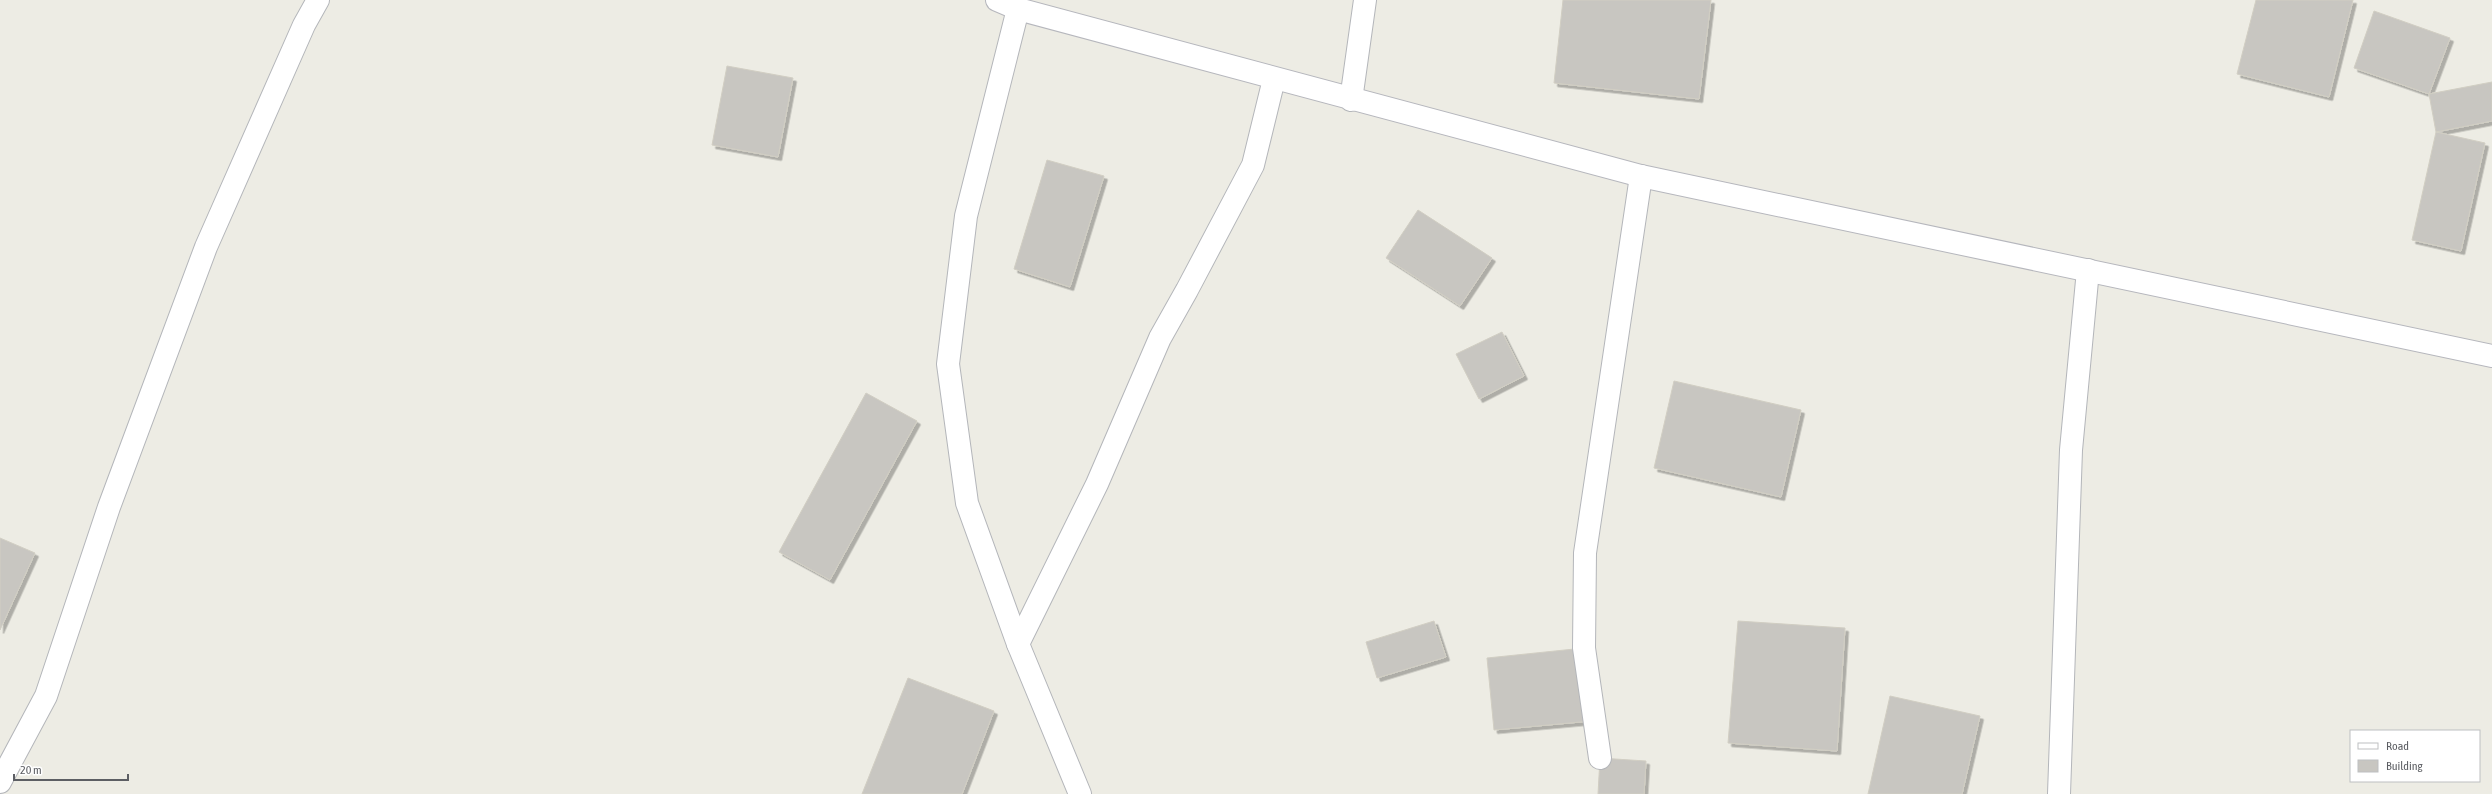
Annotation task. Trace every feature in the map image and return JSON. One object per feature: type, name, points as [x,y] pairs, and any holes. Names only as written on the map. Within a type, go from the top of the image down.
[{"type":"street","points":[[0,782],[46,696],[109,507],[206,247],[304,25],[318,0]]},
{"type":"street","points":[[997,0],[1018,9],[1274,79],[1641,176],[2492,356]]},
{"type":"street","points":[[1351,100],[1365,0]]},
{"type":"street","points":[[1018,9],[966,216],[948,364],[967,503],[1018,644],[1076,789]]},
{"type":"street","points":[[1018,644],[1097,484],[1160,338],[1188,290],[1253,165],[1274,79]]},
{"type":"street","points":[[1600,758],[1584,648],[1584,553],[1641,176]]},
{"type":"street","points":[[2059,794],[2071,450],[2088,270]]},
{"type":"building","points":[[1563,0],[1711,0],[1699,99],[1554,83]]},
{"type":"building","points":[[2256,0],[2353,0],[2329,97],[2237,74]]},
{"type":"building","points":[[2374,11],[2450,38],[2429,94],[2354,68]]},
{"type":"building","points":[[727,66],[793,78],[778,157],[712,145]]},
{"type":"building","points":[[2492,82],[2492,121],[2436,132],[2429,94]]},
{"type":"building","points":[[2436,132],[2485,143],[2461,251],[2412,240]]},
{"type":"building","points":[[1047,160],[1104,176],[1070,287],[1014,269]]},
{"type":"building","points":[[1418,210],[1492,258],[1460,306],[1386,258]]},
{"type":"building","points":[[1502,332],[1524,376],[1479,399],[1456,354]]},
{"type":"building","points":[[1674,381],[1801,410],[1781,497],[1654,468]]},
{"type":"building","points":[[866,393],[917,421],[830,580],[779,552]]},
{"type":"building","points":[[0,538],[35,553],[0,630]]},
{"type":"building","points":[[1434,621],[1446,657],[1377,678],[1366,642]]},
{"type":"building","points":[[1738,621],[1845,628],[1837,751],[1728,743]]},
{"type":"building","points":[[1584,648],[1591,721],[1494,730],[1487,658]]},
{"type":"building","points":[[908,678],[994,711],[962,794],[862,794]]},
{"type":"building","points":[[1890,696],[1980,716],[1962,794],[1868,794]]},
{"type":"building","points":[[1600,758],[1646,761],[1644,794],[1598,794]]}]
